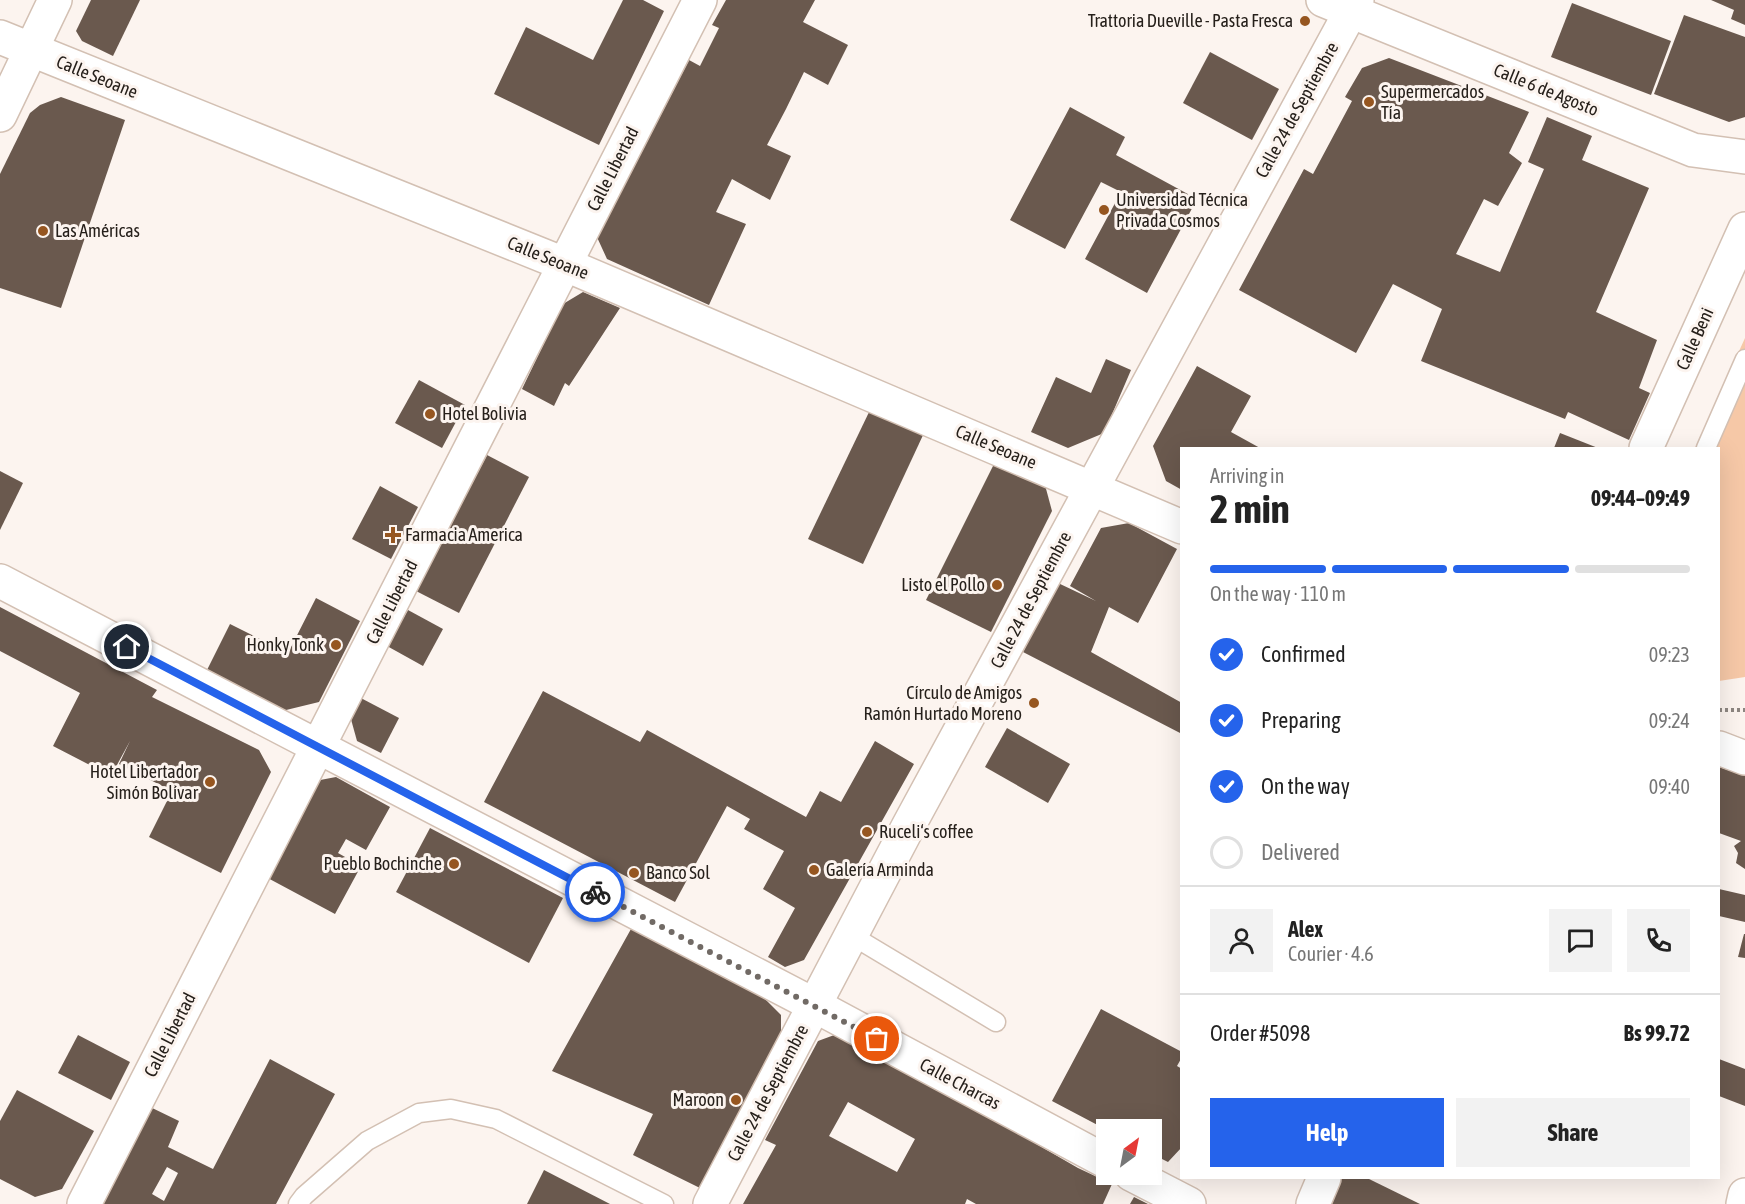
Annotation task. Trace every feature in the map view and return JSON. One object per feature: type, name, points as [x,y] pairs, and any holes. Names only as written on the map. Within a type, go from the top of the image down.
[{"type":"street","points":[[0,115],[55,0]]},
{"type":"street","name":"Calle Libertad","points":[[84,1204],[700,0]]},
{"type":"street","name":"Calle 6 de Agosto","points":[[1344,4],[1693,150],[1745,157]]},
{"type":"street","name":"Calle 24 de Septiembre","points":[[710,1204],[851,935],[1092,488],[1344,4]]},
{"type":"street","name":"Calle Seoane","points":[[0,37],[564,264],[1180,526]]},
{"type":"street","name":"Calle Beni","points":[[1646,447],[1745,229]]},
{"type":"street","name":"Calle Charcas","points":[[0,581],[814,1005],[1096,1156]]},
{"type":"street","points":[[1720,748],[1745,758]]},
{"type":"street","points":[[1313,1204],[1324,1179]]},
{"type":"street","points":[[1152,1185],[1189,1204]]},
{"type":"street","points":[[1743,1204],[1745,1195]]},
{"type":"lane","points":[[1706,447],[1745,359]]},
{"type":"lane","points":[[851,935],[996,1022]]},
{"type":"lane","points":[[298,1204],[304,1196],[367,1141],[419,1113],[451,1109],[496,1119],[664,1204]]},
{"type":"path","points":[[1720,710],[1745,710]]},
{"type":"shaded area","points":[[1745,338],[1745,677],[1720,681],[1720,447],[1695,447]]},
{"type":"building","points":[[91,0],[140,0],[113,56],[82,41],[76,31]]},
{"type":"building","points":[[623,0],[643,0],[664,11],[599,145],[494,94],[526,27],[593,60]]},
{"type":"building","points":[[726,0],[815,0],[803,22],[848,45],[828,85],[804,72],[767,145],[791,156],[770,200],[732,179],[716,212],[746,224],[709,305],[607,259],[596,235],[689,60],[700,66],[719,28],[712,25]]},
{"type":"building","points":[[1711,0],[1745,0],[1745,25],[1731,19],[1734,10]]},
{"type":"building","points":[[1572,3],[1671,41],[1651,95],[1551,57]]},
{"type":"building","points":[[1684,15],[1745,37],[1745,117],[1729,122],[1654,94]]},
{"type":"building","points":[[1210,52],[1279,89],[1252,140],[1183,103]]},
{"type":"building","points":[[1389,58],[1529,112],[1509,153],[1522,163],[1498,206],[1484,199],[1456,254],[1500,272],[1544,169],[1528,162],[1547,117],[1592,136],[1582,160],[1649,188],[1596,312],[1657,340],[1639,388],[1650,393],[1629,440],[1568,412],[1565,419],[1421,361],[1442,309],[1393,284],[1356,353],[1239,290],[1304,169],[1313,174],[1352,101],[1345,97],[1362,68]]},
{"type":"building","name":"Las Américas","points":[[61,97],[125,120],[61,308],[0,288],[0,174],[30,113],[40,105]]},
{"type":"building","name":"Universidad Técnica Privada Cosmos","points":[[1070,107],[1125,137],[1116,155],[1197,199],[1147,293],[1085,259],[1121,192],[1101,182],[1065,249],[1010,220]]},
{"type":"building","points":[[583,292],[620,308],[569,386],[565,383],[554,406],[522,389],[563,304]]},
{"type":"building","points":[[1106,359],[1131,370],[1104,433],[1068,448],[1031,432],[1056,377],[1091,393]]},
{"type":"building","points":[[1197,366],[1251,396],[1231,432],[1258,447],[1180,447],[1180,489],[1166,481],[1153,446]]},
{"type":"building","name":"Hotel Bolivia","points":[[419,380],[465,405],[442,448],[395,423]]},
{"type":"building","points":[[871,408],[924,433],[863,564],[808,539]]},
{"type":"building","points":[[1560,433],[1595,447],[1554,447]]},
{"type":"building","points":[[487,455],[529,477],[459,613],[416,591]]},
{"type":"building","points":[[996,460],[1045,485],[1052,511],[991,632],[926,600]]},
{"type":"building","points":[[0,471],[23,483],[0,530]]},
{"type":"building","points":[[380,486],[418,507],[391,559],[352,539]]},
{"type":"building","points":[[1129,523],[1177,549],[1138,623],[1109,607],[1091,652],[1180,702],[1180,733],[1023,652],[1058,583],[1096,601],[1070,586],[1101,528]]},
{"type":"building","points":[[316,598],[360,621],[319,702],[282,711],[206,672],[230,624],[288,653]]},
{"type":"building","points":[[0,607],[157,690],[152,697],[259,750],[271,772],[221,873],[149,837],[172,791],[119,764],[130,741],[111,776],[53,746],[80,693],[0,651]]},
{"type":"building","points":[[408,610],[443,629],[423,666],[387,646]]},
{"type":"building","points":[[543,691],[640,742],[647,730],[806,817],[820,791],[841,802],[875,741],[914,764],[804,960],[785,967],[768,957],[795,908],[763,889],[784,851],[744,829],[750,819],[727,806],[675,902],[484,802]]},
{"type":"building","points":[[357,696],[399,718],[381,753],[357,741],[349,712]]},
{"type":"building","points":[[1007,728],[1070,764],[1048,803],[985,767]]},
{"type":"building","points":[[1720,767],[1745,776],[1745,869],[1736,863],[1738,853],[1734,846],[1741,841],[1720,833]]},
{"type":"building","points":[[336,777],[390,807],[366,850],[346,839],[338,853],[361,866],[335,914],[264,876],[315,781]]},
{"type":"building","points":[[430,828],[563,898],[529,963],[396,892]]},
{"type":"building","points":[[1720,889],[1745,895],[1745,922],[1720,916]]},
{"type":"building","points":[[631,929],[761,995],[781,1015],[781,1039],[702,1189],[633,1155],[653,1114],[552,1071]]},
{"type":"building","points":[[1745,934],[1745,958],[1738,957]]},
{"type":"building","points":[[1101,1009],[1180,1051],[1180,1061],[1177,1066],[1180,1068],[1180,1149],[1168,1162],[1162,1159],[1162,1119],[1096,1119],[1096,1124],[1052,1101]]},
{"type":"building","points":[[837,1034],[1096,1176],[1096,1185],[1112,1185],[1103,1204],[976,1204],[967,1199],[965,1204],[743,1204],[776,1145],[765,1140],[818,1041]],"holes":[[[848,1102],[915,1139],[897,1172],[829,1136]]]},
{"type":"building","points":[[78,1035],[130,1062],[111,1100],[58,1073]]},
{"type":"building","points":[[270,1059],[335,1094],[276,1204],[99,1204],[146,1105],[179,1121],[168,1147],[213,1169]],"holes":[[[167,1167],[178,1173],[164,1201],[152,1194]]]},
{"type":"building","points":[[1720,1059],[1745,1069],[1745,1106],[1720,1096]]},
{"type":"building","points":[[17,1090],[94,1131],[62,1189],[35,1197],[0,1179],[0,1121]]},
{"type":"building","points":[[544,1170],[610,1204],[527,1204]]},
{"type":"building","points":[[1334,1179],[1369,1179],[1420,1204],[1322,1204]]},
{"type":"building","points":[[1134,1197],[1148,1204],[1130,1204]]},
{"type":"way so far","points":[[595,892],[877,1039]]},
{"type":"place","name":"Trattoria Dueville - Pasta Fresca","points":[[1305,21]]},
{"type":"place","name":"Supermercados Tía","points":[[1369,102]]},
{"type":"place","name":"Universidad Técnica Privada Cosmos","points":[[1104,210]]},
{"type":"place","name":"Las Américas","points":[[43,231]]},
{"type":"place","name":"Hotel Bolivia","points":[[430,414]]},
{"type":"place","name":"Farmacia America","points":[[393,535]]},
{"type":"place","name":"Listo el Pollo","points":[[997,585]]},
{"type":"place","name":"Honky Tonk","points":[[336,645]]},
{"type":"place","name":"Círculo de Amigos Ramón Hurtado Moreno","points":[[1034,703]]},
{"type":"place","name":"Hotel Libertador Simón Bolívar","points":[[210,782]]},
{"type":"place","name":"Ruceli‘s coffee","points":[[867,832]]},
{"type":"place","name":"Pueblo Bochinche","points":[[454,864]]},
{"type":"place","name":"Galería Arminda","points":[[814,870]]},
{"type":"place","name":"Banco Sol","points":[[634,873]]},
{"type":"place","name":"Maroon","points":[[736,1100]]},
{"type":"route","points":[[127,647],[595,892]]}]
